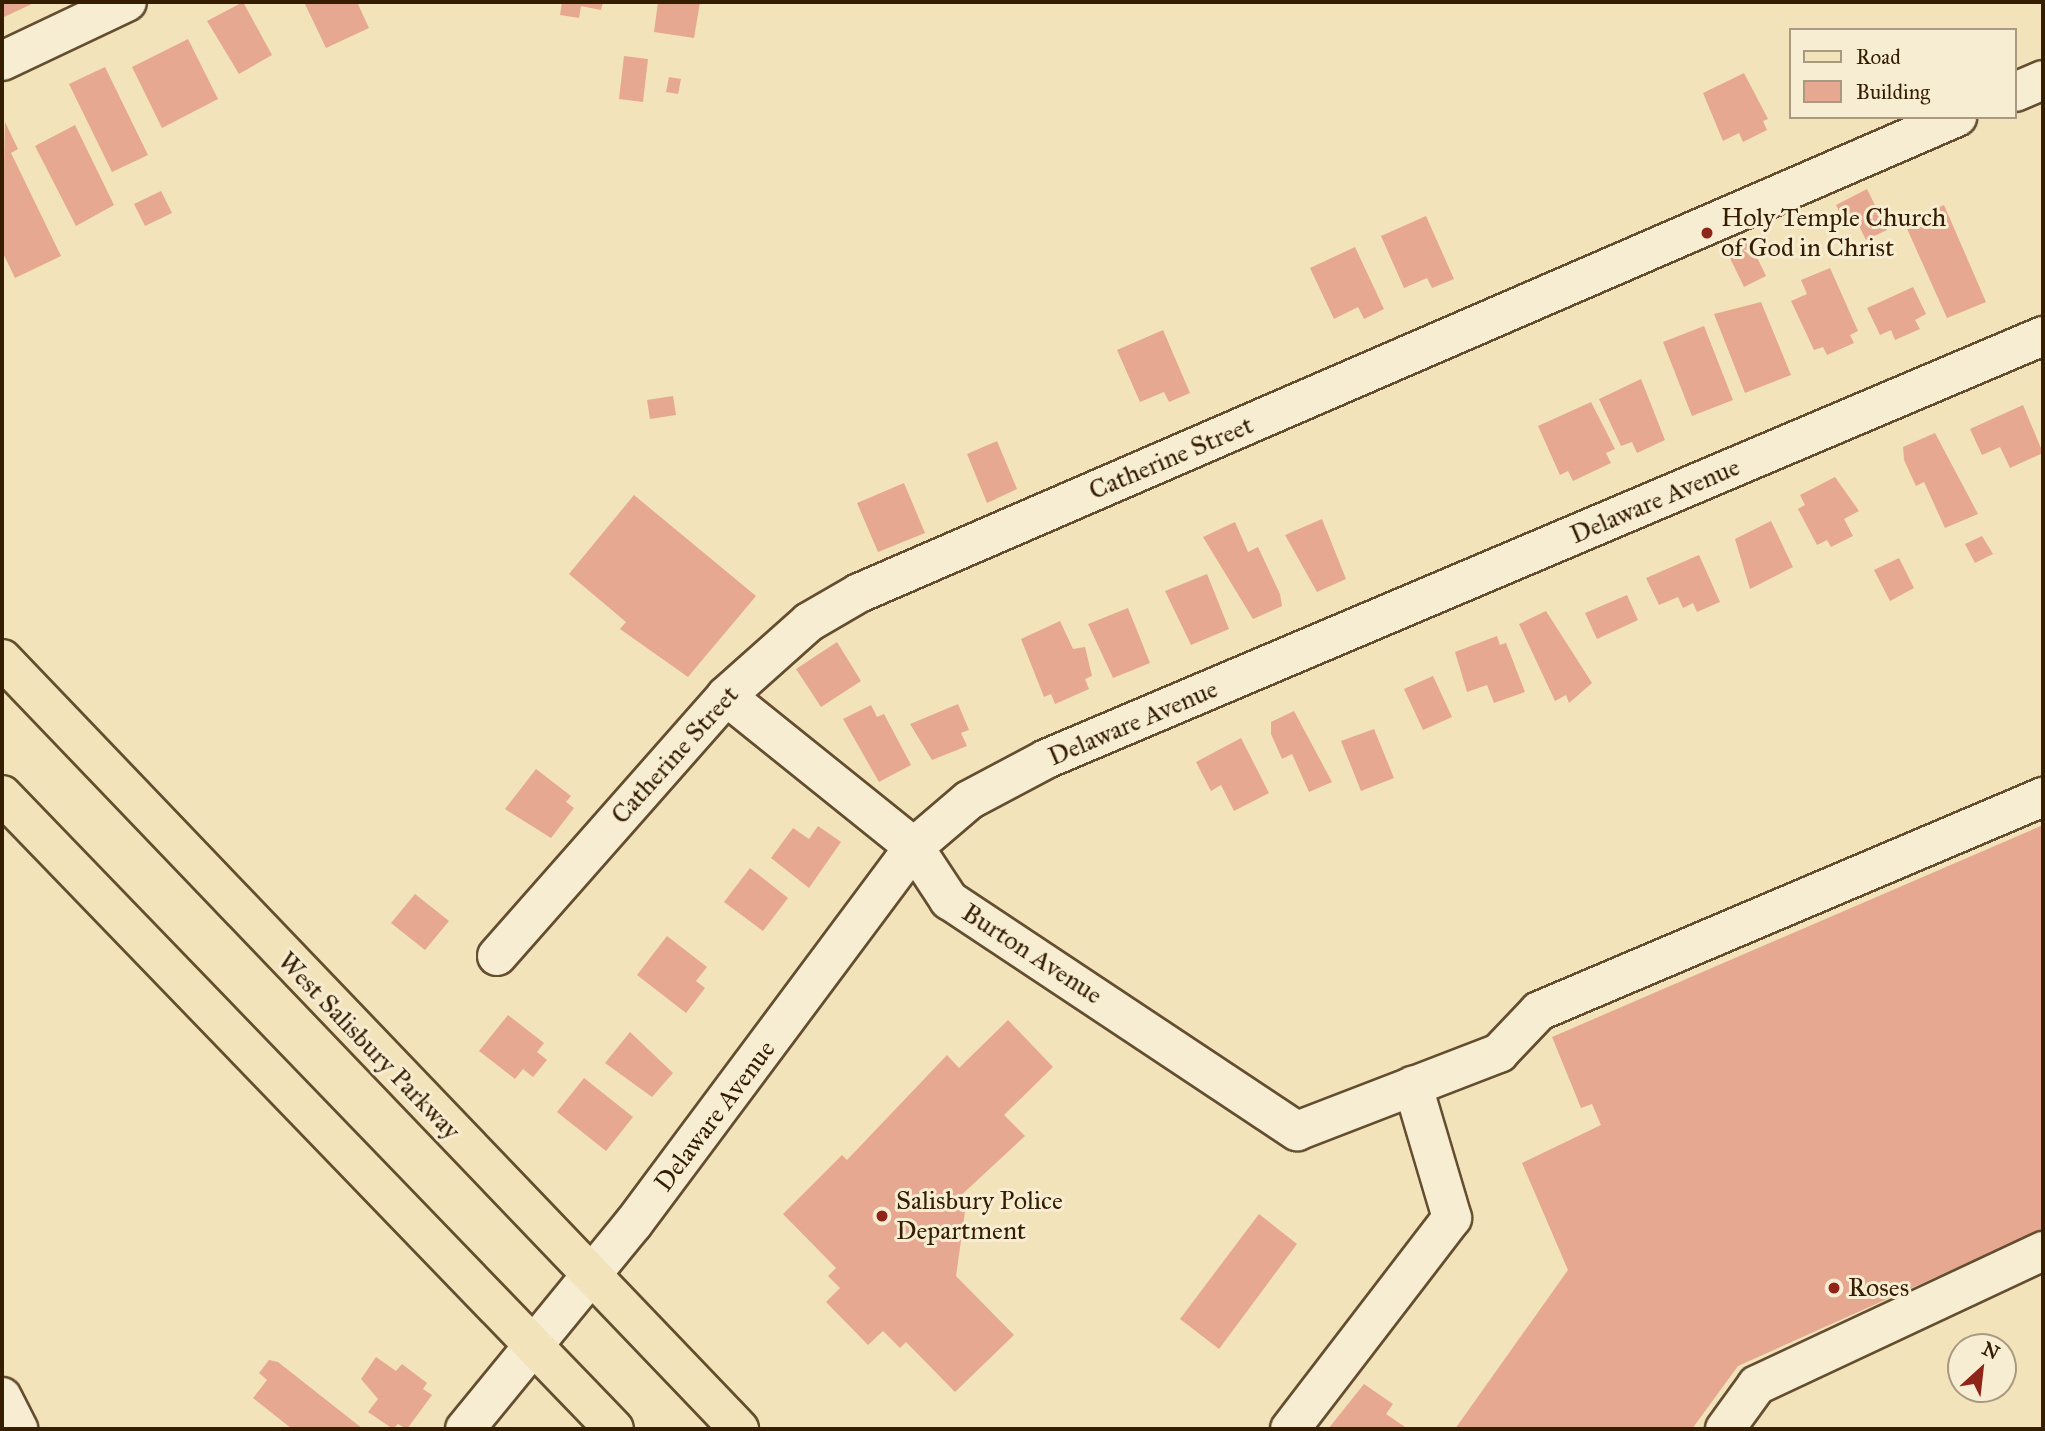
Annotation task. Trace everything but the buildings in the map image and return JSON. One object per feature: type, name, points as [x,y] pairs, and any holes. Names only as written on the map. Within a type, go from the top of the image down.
[{"type":"main road","name":"West Salisbury Parkway","points":[[2,659],[738,1429]]},
{"type":"main road","points":[[2,795],[614,1429]]},
{"type":"street","points":[[2,61],[127,2]]},
{"type":"street","points":[[2017,91],[2043,80]]},
{"type":"street","name":"Catherine Street","points":[[497,956],[726,696],[808,622],[859,593],[1952,119]]},
{"type":"street","name":"Delaware Avenue","points":[[465,1429],[593,1276],[914,846],[969,800],[1046,759],[2043,336]]},
{"type":"street","name":"Burton Avenue","points":[[726,696],[914,846],[949,900],[1297,1131],[1413,1086]]},
{"type":"street","points":[[1290,1429],[1452,1218],[1413,1086],[1499,1053],[1539,1011],[2043,797]]},
{"type":"street","points":[[1725,1429],[1756,1385],[2043,1251]]},
{"type":"place","name":"Holy Temple Church of God in Christ","points":[[1707,233]]},
{"type":"place","name":"Salisbury Police Department","points":[[882,1216]]},
{"type":"place","name":"Roses","points":[[1834,1288]]}]
